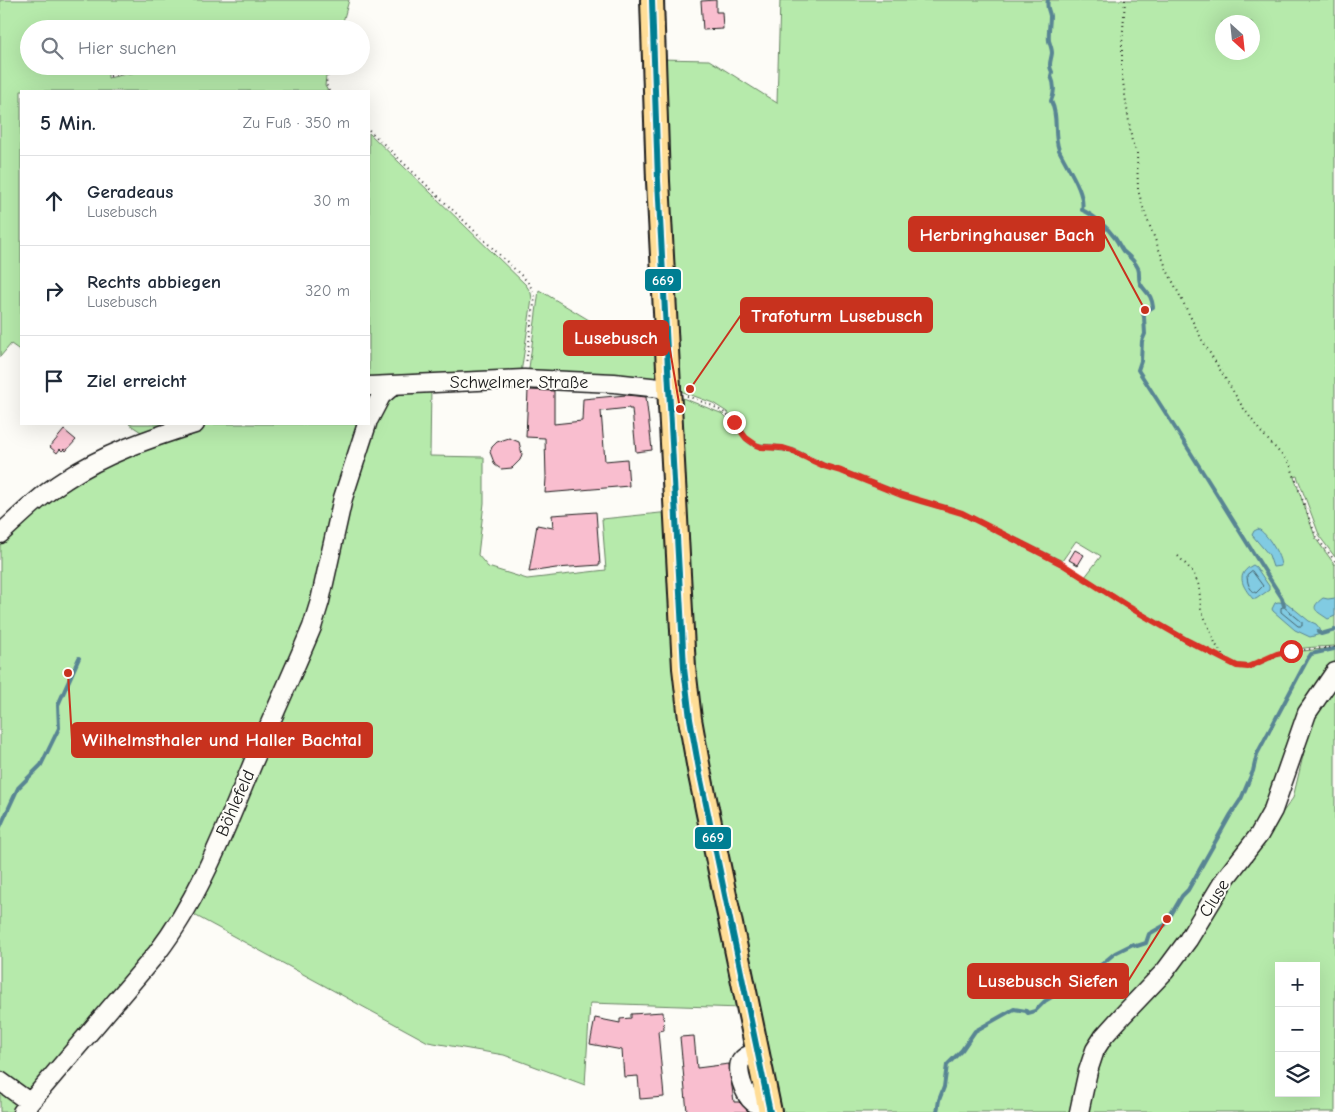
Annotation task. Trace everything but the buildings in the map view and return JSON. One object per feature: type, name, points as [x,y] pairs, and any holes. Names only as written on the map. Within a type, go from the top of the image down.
[{"type":"main road","points":[[652,0],[668,389],[682,639],[689,710],[700,775],[769,1108]]},
{"type":"street","name":"Schwelmer Straße","points":[[370,386],[524,378],[614,383],[668,389]]},
{"type":"street","points":[[370,417],[381,396],[394,385]]},
{"type":"street","points":[[0,534],[64,480],[89,466],[151,438],[192,425]]},
{"type":"street","name":"Böhlefeld","points":[[0,1081],[26,1107],[156,953],[174,930],[186,910],[233,809],[312,627],[320,601],[343,498],[367,425]]},
{"type":"street","name":"Cluse","points":[[1079,1112],[1088,1071],[1104,1036],[1165,971],[1188,940],[1225,879],[1259,835],[1273,810],[1307,713],[1335,672]]},
{"type":"path","points":[[1125,0],[1122,75],[1132,142],[1137,153],[1138,190],[1144,211],[1167,270],[1202,340],[1251,419],[1290,464],[1317,538],[1335,561]]},
{"type":"path","points":[[110,76],[114,75]]},
{"type":"path","points":[[328,75],[326,84],[329,90]]},
{"type":"path","points":[[370,131],[527,281],[532,289],[535,297],[524,378]]},
{"type":"path","points":[[668,389],[725,413],[746,438],[756,445],[783,448],[824,466],[901,495],[962,513],[1062,564],[1129,607],[1237,666],[1248,667],[1277,654],[1291,651],[1335,647]]},
{"type":"path","points":[[1178,556],[1193,572],[1199,586],[1201,609],[1216,645],[1228,662]]},
{"type":"green space","points":[[0,0],[349,0],[343,20],[20,20],[20,75],[108,75],[108,78],[122,75],[326,75],[325,86],[327,90],[20,90],[20,350],[11,344],[0,357]]},
{"type":"green space","points":[[780,0],[1335,0],[1335,557],[1320,537],[1297,476],[1294,477],[1316,539],[1335,565],[1335,646],[1294,650],[1246,665],[1228,661],[1129,606],[1085,577],[1101,556],[1076,541],[1062,561],[954,508],[902,493],[825,464],[794,449],[757,444],[748,438],[727,412],[713,403],[675,389],[659,59],[709,60],[777,103]]},
{"type":"green space","points":[[370,134],[526,285],[532,299],[521,373],[370,383]]},
{"type":"green space","points":[[539,290],[614,335],[661,353],[665,386],[528,376]]},
{"type":"green space","points":[[431,386],[430,456],[484,457],[484,503],[478,555],[488,567],[527,579],[606,570],[602,519],[670,512],[742,1008],[590,1003],[585,1085],[504,1055],[428,1042],[187,911],[297,671],[337,530],[383,397]]},
{"type":"green space","points":[[675,395],[723,414],[747,442],[753,446],[791,452],[824,467],[921,503],[953,510],[1065,567],[1187,642],[1237,667],[1248,668],[1277,655],[1291,652],[1335,648],[1335,667],[1294,763],[1188,938],[1111,1025],[1076,1112],[775,1112],[694,721]]},
{"type":"green space","points":[[130,425],[183,425],[147,436]]},
{"type":"green space","points":[[202,425],[366,425],[319,601],[181,916],[29,1099],[0,1079],[0,538],[64,485],[175,433]]},
{"type":"green space","points":[[1335,672],[1335,1112],[1084,1112],[1097,1069],[1109,1041],[1293,798],[1314,710]]},
{"type":"green space","points":[[0,1084],[27,1102],[19,1112],[0,1112]]},
{"type":"water","points":[[1258,529],[1262,531],[1273,545],[1281,566],[1273,567],[1269,555],[1252,535]]},
{"type":"water","points":[[1253,565],[1269,586],[1269,590],[1256,599],[1253,599],[1249,594],[1242,580],[1244,572]]},
{"type":"water","points":[[1323,598],[1335,598],[1335,616],[1328,619],[1316,610],[1316,605]]},
{"type":"water","points":[[1275,603],[1287,603],[1309,621],[1316,624],[1321,634],[1310,637],[1295,630],[1273,611]]},
{"type":"waterway","points":[[1048,0],[1047,7],[1050,16],[1049,41],[1052,53],[1050,65],[1054,89],[1051,101],[1055,113],[1056,138],[1059,150],[1079,188],[1082,210],[1104,226],[1135,263],[1139,270],[1140,283],[1150,296],[1152,302],[1153,307],[1143,313],[1145,334],[1142,341],[1141,361],[1138,370],[1282,598],[1284,606]]},
{"type":"waterway","points":[[1318,632],[1321,634],[1335,630]]},
{"type":"waterway","points":[[937,1112],[944,1087],[947,1065],[962,1050],[975,1031],[1014,1009],[1028,1013],[1035,1011],[1045,1001],[1090,974],[1115,953],[1133,944],[1137,946],[1146,943],[1149,934],[1165,925],[1182,896],[1188,890],[1241,799],[1253,771],[1257,754],[1307,660],[1311,654],[1334,649]]},
{"type":"waterway","points":[[0,827],[18,788],[41,765],[59,728],[58,705],[79,658]]},
{"type":"transit line","name":"669","points":[[652,0],[658,181],[684,668],[690,719],[700,775],[770,1112]]},
{"type":"place","name":"Herbringhauser Bach","points":[[1145,310]]},
{"type":"place","name":"Trafoturm Lusebusch","points":[[690,389]]},
{"type":"place","name":"Lusebusch","points":[[680,409]]},
{"type":"place","name":"Wilhelmsthaler und Haller Bachtal","points":[[68,673]]},
{"type":"place","name":"Lusebusch Siefen","points":[[1167,919]]},
{"type":"route","points":[[734,422],[746,438],[756,445],[783,448],[824,466],[901,495],[953,509],[1014,538],[1062,564],[1129,607],[1188,641],[1237,666],[1248,667],[1268,660],[1277,654],[1291,651]]}]
